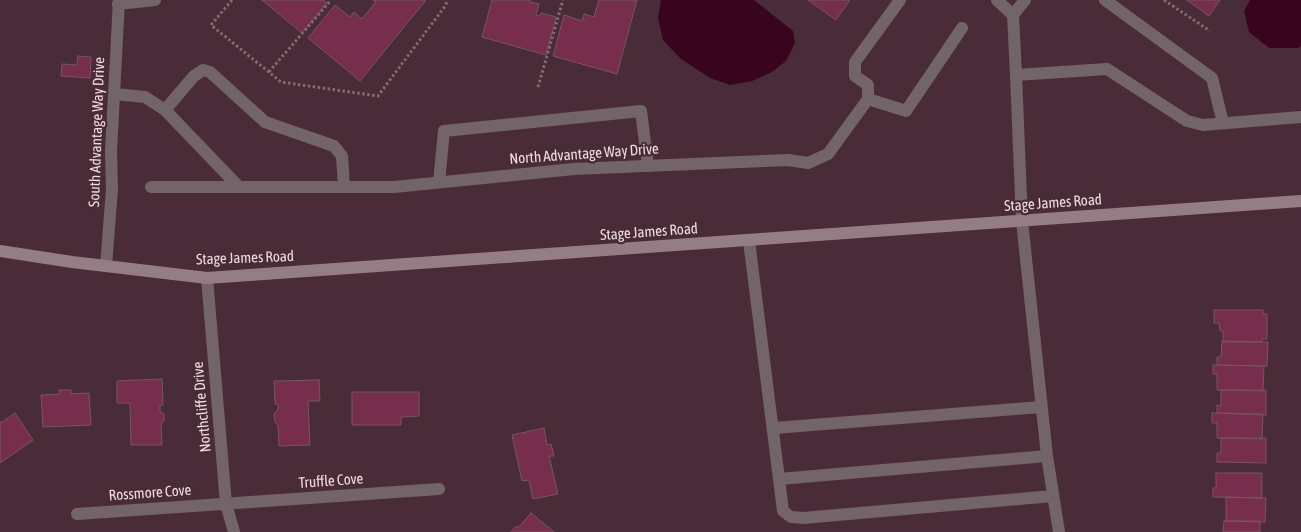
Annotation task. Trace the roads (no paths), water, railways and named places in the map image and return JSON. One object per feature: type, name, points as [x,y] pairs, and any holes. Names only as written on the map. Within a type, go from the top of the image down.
[{"type":"main road","name":"Stage James Road","points":[[0,251],[207,278],[1301,202]]},
{"type":"street","points":[[119,2],[155,0]]},
{"type":"street","points":[[900,0],[855,62],[855,76],[868,85],[868,100],[906,111],[962,28]]},
{"type":"street","points":[[997,0],[1013,15]]},
{"type":"street","points":[[1025,0],[1013,15],[1022,222],[1047,456],[1059,532]]},
{"type":"street","points":[[1105,0],[1212,78],[1223,123]]},
{"type":"street","name":"South Advantage Way Drive","points":[[106,266],[112,189],[111,152],[119,2]]},
{"type":"street","points":[[1016,75],[1107,69],[1187,121],[1203,125],[1301,117]]},
{"type":"street","points":[[165,110],[194,76],[203,70],[210,72],[265,122],[334,146],[342,156],[344,187]]},
{"type":"street","points":[[114,94],[145,97],[165,110],[238,186]]},
{"type":"street","name":"North Advantage Way Drive","points":[[151,187],[394,187],[574,169],[788,160],[808,164],[828,154],[868,100]]},
{"type":"street","points":[[439,182],[444,131],[641,111],[648,166]]},
{"type":"street","points":[[749,241],[779,479],[784,511],[790,517],[803,518],[1053,496]]},
{"type":"street","name":"Northcliffe Drive","points":[[207,278],[226,504],[234,532]]},
{"type":"street","points":[[774,428],[1042,406]]},
{"type":"street","points":[[779,479],[1047,456]]},
{"type":"street","name":"Truffle Cove","points":[[226,504],[439,489]]},
{"type":"street","name":"Rossmore Cove","points":[[77,514],[226,504]]}]
